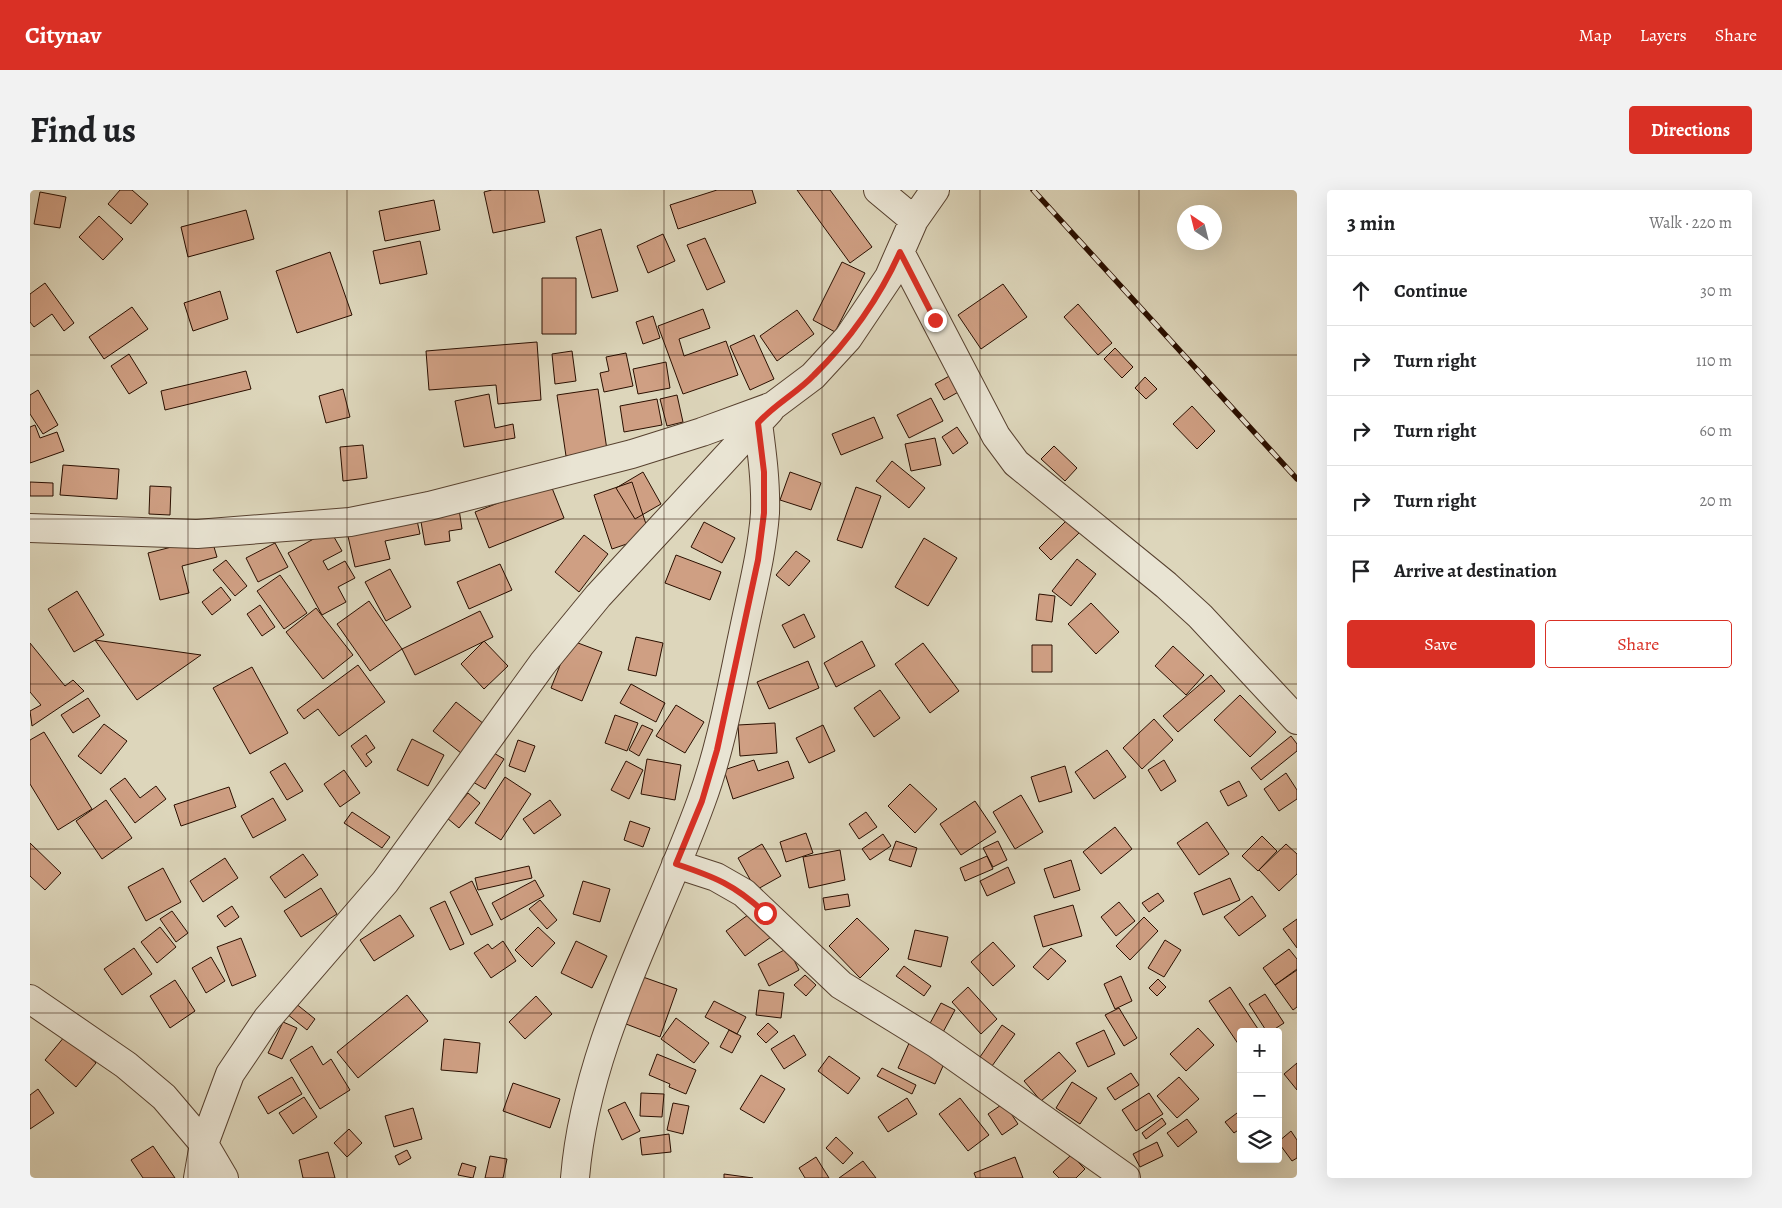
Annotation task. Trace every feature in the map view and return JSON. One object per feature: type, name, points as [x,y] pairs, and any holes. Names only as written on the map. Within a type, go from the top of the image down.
[{"type":"street","points":[[878,190],[914,220]]},
{"type":"street","points":[[198,1178],[204,1144],[230,1074],[267,1019],[385,882],[549,656],[598,596],[766,415],[813,376],[848,338],[889,277],[914,220],[935,190]]},
{"type":"street","points":[[900,252],[996,436],[1016,463],[1180,598],[1297,720]]},
{"type":"street","points":[[30,528],[198,534],[350,522],[429,506],[632,454],[702,432],[766,415]]},
{"type":"street","points":[[575,1178],[578,1146],[590,1086],[606,1035],[702,801],[717,750],[758,560],[764,513],[766,415]]},
{"type":"street","points":[[676,864],[716,877],[744,893],[841,985],[937,1044],[1126,1178]]},
{"type":"street","points":[[30,999],[134,1072],[164,1097],[204,1144],[224,1178]]},
{"type":"building","points":[[120,190],[132,190],[148,204],[131,224],[108,204]]},
{"type":"building","points":[[492,190],[538,190],[545,222],[493,233],[484,192]]},
{"type":"building","points":[[717,190],[752,190],[756,203],[678,229],[670,205]]},
{"type":"building","points":[[797,190],[830,190],[872,247],[850,263]]},
{"type":"building","points":[[40,192],[66,197],[60,228],[34,224]]},
{"type":"building","points":[[434,200],[440,230],[385,241],[379,211]]},
{"type":"building","points":[[246,210],[254,239],[188,257],[181,227]]},
{"type":"building","points":[[99,216],[123,239],[103,260],[79,237]]},
{"type":"building","points":[[601,229],[618,291],[592,298],[576,237]]},
{"type":"building","points":[[663,234],[675,261],[648,273],[637,246]]},
{"type":"building","points":[[705,238],[725,282],[707,290],[687,245]]},
{"type":"building","points":[[420,241],[427,274],[380,284],[373,251]]},
{"type":"building","points":[[330,252],[352,315],[297,333],[276,271]]},
{"type":"building","points":[[842,262],[865,273],[835,332],[813,320]]},
{"type":"building","points":[[542,278],[576,278],[576,334],[542,334]]},
{"type":"building","points":[[45,283],[74,323],[64,331],[52,314],[34,327],[30,322],[30,294]]},
{"type":"building","points":[[1003,284],[1027,317],[981,349],[958,315]]},
{"type":"building","points":[[220,291],[228,319],[193,331],[184,303]]},
{"type":"building","points":[[1078,304],[1112,343],[1098,355],[1064,317]]},
{"type":"building","points":[[132,307],[148,329],[104,359],[89,337]]},
{"type":"building","points":[[703,309],[710,328],[679,339],[684,356],[726,341],[738,375],[683,394],[658,326]]},
{"type":"building","points":[[797,310],[814,334],[777,361],[760,336]]},
{"type":"building","points":[[653,316],[660,338],[643,344],[636,322]]},
{"type":"building","points":[[754,335],[774,379],[750,390],[730,346]]},
{"type":"building","points":[[537,342],[541,400],[498,404],[496,385],[429,390],[426,351]]},
{"type":"building","points":[[1115,348],[1133,367],[1122,378],[1104,359]]},
{"type":"building","points":[[572,351],[576,381],[555,384],[552,354]]},
{"type":"building","points":[[626,353],[633,386],[604,392],[600,373],[609,371],[606,357]]},
{"type":"building","points":[[129,354],[147,383],[129,394],[111,366]]},
{"type":"building","points":[[666,362],[670,388],[638,394],[633,369]]},
{"type":"building","points":[[246,371],[251,389],[165,410],[161,391]]},
{"type":"building","points":[[953,374],[962,390],[944,400],[935,384]]},
{"type":"building","points":[[1145,377],[1157,389],[1146,399],[1135,388]]},
{"type":"building","points":[[343,389],[350,417],[326,423],[319,396]]},
{"type":"building","points":[[598,389],[607,450],[566,456],[557,395]]},
{"type":"building","points":[[38,390],[58,425],[43,434],[30,414],[30,395]]},
{"type":"building","points":[[489,394],[495,428],[513,424],[515,438],[464,447],[455,401]]},
{"type":"building","points":[[677,395],[683,422],[667,426],[660,399]]},
{"type":"building","points":[[931,398],[943,421],[909,438],[897,415]]},
{"type":"building","points":[[657,399],[662,425],[624,432],[620,406]]},
{"type":"building","points":[[1192,406],[1215,431],[1197,449],[1173,424]]},
{"type":"building","points":[[874,417],[883,438],[841,455],[832,434]]},
{"type":"building","points":[[35,425],[40,438],[57,432],[64,451],[30,463],[30,427]]},
{"type":"building","points":[[957,427],[968,443],[953,454],[942,437]]},
{"type":"building","points":[[935,438],[941,465],[911,471],[905,444]]},
{"type":"building","points":[[363,445],[367,478],[343,481],[340,447]]},
{"type":"building","points":[[1054,446],[1077,468],[1065,481],[1041,459]]},
{"type":"building","points":[[892,461],[925,488],[909,508],[876,481]]},
{"type":"building","points":[[63,465],[119,469],[117,499],[60,495]]},
{"type":"building","points":[[643,472],[661,504],[635,519],[616,488]]},
{"type":"building","points":[[790,472],[821,483],[811,510],[780,500]]},
{"type":"building","points":[[30,482],[53,483],[53,496],[30,496]]},
{"type":"building","points":[[632,482],[650,536],[612,549],[594,495]]},
{"type":"building","points":[[550,483],[564,518],[489,548],[475,512]]},
{"type":"building","points":[[150,486],[171,487],[170,515],[149,514]]},
{"type":"building","points":[[856,487],[881,496],[862,548],[837,540]]},
{"type":"building","points":[[459,509],[462,529],[449,531],[450,541],[425,545],[420,516]]},
{"type":"building","points":[[416,516],[420,534],[385,541],[390,559],[355,567],[347,532]]},
{"type":"building","points":[[1066,521],[1079,533],[1051,560],[1039,548]]},
{"type":"building","points":[[704,522],[735,538],[722,563],[691,547]]},
{"type":"building","points":[[330,530],[342,551],[323,561],[328,570],[345,561],[355,578],[338,587],[346,602],[322,615],[288,553]]},
{"type":"building","points":[[584,535],[608,554],[579,592],[555,572]]},
{"type":"building","points":[[211,537],[217,557],[182,566],[189,593],[160,600],[148,553]]},
{"type":"building","points":[[924,538],[957,558],[928,606],[895,587]]},
{"type":"building","points":[[275,543],[288,567],[258,582],[246,558]]},
{"type":"building","points":[[796,551],[810,561],[789,586],[776,575]]},
{"type":"building","points":[[676,555],[721,572],[710,600],[665,583]]},
{"type":"building","points":[[1077,559],[1096,574],[1071,606],[1052,591]]},
{"type":"building","points":[[226,560],[247,586],[235,596],[213,570]]},
{"type":"building","points":[[500,564],[512,590],[469,609],[457,582]]},
{"type":"building","points":[[390,569],[411,607],[386,621],[365,582]]},
{"type":"building","points":[[280,575],[307,613],[284,629],[257,591]]},
{"type":"building","points":[[221,587],[231,600],[212,615],[202,602]]},
{"type":"building","points":[[77,591],[104,635],[74,652],[48,609]]},
{"type":"building","points":[[1039,594],[1055,596],[1052,622],[1036,620]]},
{"type":"building","points":[[369,601],[402,649],[370,671],[337,624]]},
{"type":"building","points":[[1091,603],[1119,632],[1096,654],[1068,624]]},
{"type":"building","points":[[260,605],[275,627],[262,636],[247,614]]},
{"type":"building","points":[[316,608],[353,655],[323,679],[286,632]]},
{"type":"building","points":[[480,611],[493,637],[415,675],[402,649]]},
{"type":"building","points":[[804,614],[815,637],[794,648],[782,625]]},
{"type":"building","points":[[636,637],[663,643],[656,676],[628,670]]},
{"type":"building","points":[[95,640],[201,655],[137,700]]},
{"type":"building","points":[[570,640],[602,652],[582,701],[551,688]]},
{"type":"building","points":[[484,641],[508,666],[484,689],[461,664]]},
{"type":"building","points":[[862,641],[875,666],[836,687],[824,663]]},
{"type":"building","points":[[30,643],[65,686],[73,680],[84,691],[32,726],[30,711],[41,705],[30,692]]},
{"type":"building","points":[[923,643],[959,691],[930,713],[895,664]]},
{"type":"building","points":[[1032,645],[1052,645],[1052,672],[1032,672]]},
{"type":"building","points":[[1173,646],[1204,675],[1186,695],[1155,666]]},
{"type":"building","points":[[808,661],[819,688],[769,709],[757,682]]},
{"type":"building","points":[[358,665],[385,702],[339,736],[318,709],[304,719],[297,710]]},
{"type":"building","points":[[252,667],[288,733],[250,754],[213,688]]},
{"type":"building","points":[[1211,675],[1225,691],[1178,732],[1163,716]]},
{"type":"building","points":[[631,684],[665,703],[656,722],[620,703]]},
{"type":"building","points":[[880,690],[900,718],[874,737],[854,708]]},
{"type":"building","points":[[1240,695],[1276,732],[1250,757],[1214,720]]},
{"type":"building","points":[[88,698],[100,716],[73,733],[61,715]]},
{"type":"building","points":[[456,702],[484,724],[461,753],[433,731]]},
{"type":"building","points":[[676,705],[704,722],[685,753],[656,736]]},
{"type":"building","points":[[615,715],[638,723],[627,751],[605,743]]},
{"type":"building","points":[[1154,719],[1173,740],[1142,769],[1123,748]]},
{"type":"building","points":[[775,723],[777,753],[740,756],[738,725]]},
{"type":"building","points":[[104,724],[127,741],[101,774],[78,756]]},
{"type":"building","points":[[642,725],[653,730],[639,756],[629,750]]},
{"type":"building","points":[[823,725],[835,751],[809,763],[796,738]]},
{"type":"building","points":[[44,732],[92,809],[58,830],[30,784],[30,740]]},
{"type":"building","points":[[366,735],[375,748],[366,754],[372,762],[366,767],[351,746]]},
{"type":"building","points":[[1291,736],[1297,744],[1297,751],[1261,780],[1251,768]]},
{"type":"building","points":[[412,739],[444,755],[428,786],[397,770]]},
{"type":"building","points":[[518,740],[535,746],[525,772],[509,766]]},
{"type":"building","points":[[1107,750],[1126,777],[1094,799],[1075,772]]},
{"type":"building","points":[[492,752],[504,759],[485,789],[473,782]]},
{"type":"building","points":[[647,759],[681,765],[675,800],[641,794]]},
{"type":"building","points":[[754,760],[758,771],[788,761],[794,778],[733,799],[724,770]]},
{"type":"building","points":[[1164,760],[1176,781],[1161,791],[1148,770]]},
{"type":"building","points":[[626,761],[643,770],[629,799],[611,790]]},
{"type":"building","points":[[285,763],[303,791],[287,800],[270,772]]},
{"type":"building","points":[[1065,766],[1072,792],[1039,802],[1031,777]]},
{"type":"building","points":[[344,770],[360,793],[340,807],[324,784]]},
{"type":"building","points":[[1286,773],[1297,790],[1297,799],[1279,811],[1264,789]]},
{"type":"building","points":[[505,777],[531,794],[501,840],[475,823]]},
{"type":"building","points":[[125,778],[140,798],[156,786],[166,799],[135,823],[110,789]]},
{"type":"building","points":[[1239,781],[1247,796],[1228,806],[1220,791]]},
{"type":"building","points":[[910,784],[937,809],[915,833],[888,806]]},
{"type":"building","points":[[229,787],[236,807],[181,826],[174,805]]},
{"type":"building","points":[[468,793],[480,803],[459,828],[447,818]]},
{"type":"building","points":[[1021,795],[1043,832],[1015,849],[993,812]]},
{"type":"building","points":[[273,798],[286,820],[253,838],[241,816]]},
{"type":"building","points":[[106,800],[132,838],[102,859],[76,821]]},
{"type":"building","points":[[550,800],[561,815],[534,834],[523,819]]},
{"type":"building","points":[[975,801],[996,832],[961,855],[940,824]]},
{"type":"building","points":[[352,812],[390,837],[382,848],[344,823]]},
{"type":"building","points":[[866,812],[877,827],[859,839],[849,824]]},
{"type":"building","points":[[630,821],[650,828],[643,847],[624,840]]},
{"type":"building","points":[[1207,822],[1229,854],[1199,875],[1177,843]]},
{"type":"building","points":[[1115,827],[1132,849],[1101,874],[1083,852]]},
{"type":"building","points":[[806,833],[813,853],[786,862],[780,842]]},
{"type":"building","points":[[883,834],[891,846],[870,860],[862,849]]},
{"type":"building","points":[[1262,836],[1277,851],[1258,871],[1242,856]]},
{"type":"building","points":[[896,841],[917,848],[911,867],[889,860]]},
{"type":"building","points":[[998,841],[1007,860],[993,867],[983,848]]},
{"type":"building","points":[[30,843],[61,873],[45,890],[30,876]]},
{"type":"building","points":[[762,844],[781,876],[756,890],[738,858]]},
{"type":"building","points":[[1286,844],[1297,854],[1297,874],[1279,891],[1259,870]]},
{"type":"building","points":[[840,850],[845,880],[809,888],[803,857]]},
{"type":"building","points":[[303,854],[318,875],[285,898],[270,877]]},
{"type":"building","points":[[987,856],[993,869],[965,881],[960,868]]},
{"type":"building","points":[[225,858],[238,878],[203,902],[190,881]]},
{"type":"building","points":[[1071,860],[1080,890],[1054,898],[1044,869]]},
{"type":"building","points":[[529,866],[532,878],[478,890],[475,878]]},
{"type":"building","points":[[1008,867],[1015,883],[987,896],[980,881]]},
{"type":"building","points":[[163,868],[181,902],[146,921],[128,887]]},
{"type":"building","points":[[1230,878],[1240,900],[1203,915],[1194,893]]},
{"type":"building","points":[[535,880],[544,896],[501,920],[492,903]]},
{"type":"building","points":[[472,881],[493,925],[471,935],[450,892]]},
{"type":"building","points":[[583,881],[610,889],[600,922],[573,914]]},
{"type":"building","points":[[321,888],[337,914],[301,937],[284,911]]},
{"type":"building","points":[[1158,893],[1164,901],[1149,912],[1142,903]]},
{"type":"building","points":[[848,894],[850,906],[825,910],[823,898]]},
{"type":"building","points":[[1252,896],[1266,916],[1239,936],[1224,917]]},
{"type":"building","points":[[540,900],[557,920],[547,929],[529,909]]},
{"type":"building","points":[[445,901],[464,944],[450,950],[430,908]]},
{"type":"building","points":[[1119,902],[1135,921],[1116,936],[1101,917]]},
{"type":"building","points":[[1073,905],[1082,936],[1043,947],[1034,916]]},
{"type":"building","points":[[232,906],[239,917],[225,927],[217,916]]},
{"type":"building","points":[[172,911],[188,933],[176,942],[160,919]]},
{"type":"building","points":[[752,912],[771,937],[745,956],[726,931]]},
{"type":"building","points":[[400,915],[414,936],[374,961],[360,940]]},
{"type":"building","points":[[1144,917],[1158,931],[1130,960],[1116,946]]},
{"type":"building","points":[[857,918],[889,949],[860,978],[829,946]]},
{"type":"building","points":[[1297,919],[1297,948],[1283,929]]},
{"type":"building","points":[[160,927],[176,947],[157,963],[141,942]]},
{"type":"building","points":[[538,927],[555,943],[532,967],[515,950]]},
{"type":"building","points":[[915,930],[948,937],[941,967],[908,959]]},
{"type":"building","points":[[241,938],[256,976],[232,986],[217,947]]},
{"type":"building","points":[[1165,940],[1181,950],[1164,977],[1148,968]]},
{"type":"building","points":[[503,941],[516,961],[491,978],[474,953],[488,944],[492,949]]},
{"type":"building","points":[[576,941],[607,956],[592,988],[561,973]]},
{"type":"building","points":[[993,942],[1015,966],[993,986],[971,962]]},
{"type":"building","points":[[134,948],[152,974],[122,995],[104,969]]},
{"type":"building","points":[[788,948],[799,970],[769,986],[758,964]]},
{"type":"building","points":[[1051,948],[1066,961],[1048,980],[1033,967]]},
{"type":"building","points":[[1289,949],[1297,959],[1297,969],[1275,985],[1263,968]]},
{"type":"building","points":[[211,957],[225,981],[206,993],[192,968]]},
{"type":"building","points":[[904,966],[931,986],[924,996],[896,976]]},
{"type":"building","points":[[1297,970],[1297,1007],[1293,1010],[1275,985]]},
{"type":"building","points":[[805,975],[816,985],[806,996],[794,985]]},
{"type":"building","points":[[1121,976],[1132,1001],[1115,1009],[1104,984]]},
{"type":"building","points":[[643,977],[677,989],[660,1037],[626,1024]]},
{"type":"building","points":[[1158,979],[1166,987],[1157,996],[1149,988]]},
{"type":"building","points":[[175,980],[195,1011],[170,1028],[150,996]]},
{"type":"building","points":[[968,987],[997,1019],[981,1034],[952,1002]]},
{"type":"building","points":[[1230,987],[1257,1028],[1237,1028],[1237,1042],[1209,1001]]},
{"type":"building","points":[[759,990],[784,993],[781,1018],[756,1015]]},
{"type":"building","points":[[1265,994],[1284,1023],[1276,1028],[1264,1028],[1249,1004]]},
{"type":"building","points":[[407,995],[428,1021],[358,1078],[337,1052]]},
{"type":"building","points":[[536,996],[552,1014],[525,1039],[509,1022]]},
{"type":"building","points":[[714,1001],[746,1017],[737,1034],[705,1017]]},
{"type":"building","points":[[295,1003],[315,1019],[307,1030],[287,1014]]},
{"type":"building","points":[[941,1003],[955,1010],[942,1034],[928,1027]]},
{"type":"building","points":[[1119,1008],[1137,1038],[1124,1046],[1105,1015]]},
{"type":"building","points":[[676,1018],[709,1043],[694,1063],[661,1039]]},
{"type":"building","points":[[283,1022],[297,1028],[282,1059],[268,1053]]},
{"type":"building","points":[[768,1023],[778,1032],[766,1043],[757,1034]]},
{"type":"building","points":[[1002,1025],[1015,1034],[992,1066],[980,1057]]},
{"type":"building","points":[[1198,1028],[1214,1045],[1186,1071],[1170,1054]]},
{"type":"building","points":[[729,1030],[741,1036],[732,1053],[720,1047]]},
{"type":"building","points":[[1104,1030],[1115,1054],[1088,1067],[1076,1043]]},
{"type":"building","points":[[794,1035],[806,1055],[784,1069],[771,1049]]},
{"type":"building","points":[[65,1036],[96,1063],[76,1087],[45,1060]]},
{"type":"building","points":[[444,1039],[480,1043],[477,1073],[441,1070]]},
{"type":"building","points":[[910,1041],[947,1057],[935,1084],[898,1068]]},
{"type":"building","points":[[312,1046],[323,1065],[331,1059],[350,1090],[320,1109],[290,1060]]},
{"type":"building","points":[[1059,1052],[1076,1071],[1041,1101],[1024,1081]]},
{"type":"building","points":[[657,1054],[696,1070],[686,1094],[669,1087],[670,1084],[649,1075]]},
{"type":"building","points":[[829,1056],[860,1078],[848,1094],[818,1071]]},
{"type":"building","points":[[1297,1063],[1297,1090],[1284,1074]]},
{"type":"building","points":[[882,1068],[916,1085],[912,1094],[877,1076]]},
{"type":"building","points":[[1131,1073],[1139,1085],[1115,1100],[1107,1088]]},
{"type":"building","points":[[761,1075],[785,1089],[764,1123],[740,1109]]},
{"type":"building","points":[[292,1077],[302,1094],[268,1114],[258,1097]]},
{"type":"building","points":[[1179,1077],[1199,1099],[1177,1118],[1157,1096]]},
{"type":"building","points":[[1072,1082],[1097,1098],[1080,1124],[1056,1108]]},
{"type":"building","points":[[513,1083],[560,1099],[550,1128],[503,1111]]},
{"type":"building","points":[[38,1089],[54,1113],[30,1129],[30,1095]]},
{"type":"building","points":[[641,1093],[664,1094],[662,1117],[640,1116]]},
{"type":"building","points":[[1149,1093],[1163,1114],[1136,1131],[1122,1110]]},
{"type":"building","points":[[304,1097],[317,1117],[293,1134],[279,1113]]},
{"type":"building","points":[[907,1098],[917,1114],[888,1132],[878,1117]]},
{"type":"building","points":[[960,1098],[989,1135],[968,1151],[939,1114]]},
{"type":"building","points":[[625,1102],[640,1131],[622,1140],[608,1110]]},
{"type":"building","points":[[673,1103],[689,1106],[683,1134],[667,1130]]},
{"type":"building","points":[[1004,1103],[1018,1124],[1002,1135],[988,1114]]},
{"type":"building","points":[[413,1108],[422,1139],[394,1147],[385,1116]]},
{"type":"building","points":[[1237,1113],[1237,1131],[1234,1133],[1225,1122]]},
{"type":"building","points":[[1162,1118],[1166,1124],[1146,1139],[1142,1133]]},
{"type":"building","points":[[1187,1119],[1197,1132],[1178,1147],[1167,1133]]},
{"type":"building","points":[[349,1129],[362,1143],[347,1157],[334,1143]]},
{"type":"building","points":[[1291,1131],[1297,1140],[1297,1158],[1292,1161],[1282,1147],[1282,1139]]},
{"type":"building","points":[[669,1134],[671,1152],[642,1155],[640,1138]]},
{"type":"building","points":[[836,1137],[853,1153],[843,1164],[826,1148]]},
{"type":"building","points":[[1157,1142],[1163,1156],[1140,1167],[1133,1154]]},
{"type":"building","points":[[153,1146],[175,1178],[143,1178],[131,1160]]},
{"type":"building","points":[[407,1150],[411,1158],[399,1165],[395,1156]]},
{"type":"building","points":[[328,1152],[335,1178],[303,1178],[299,1160]]},
{"type":"building","points":[[1071,1155],[1085,1169],[1076,1178],[1059,1178],[1053,1172]]},
{"type":"building","points":[[490,1156],[507,1159],[503,1178],[485,1178]]},
{"type":"building","points":[[816,1157],[829,1178],[805,1178],[799,1168]]},
{"type":"building","points":[[1015,1157],[1023,1178],[976,1178],[974,1173]]},
{"type":"building","points":[[863,1161],[876,1178],[839,1178]]},
{"type":"building","points":[[462,1163],[476,1167],[473,1178],[458,1175]]},
{"type":"building","points":[[724,1174],[753,1178],[724,1178]]},
{"type":"railway","points":[[1033,190],[1297,479]]},
{"type":"route","points":[[765,913],[744,893],[716,877],[676,864],[702,801],[717,750],[758,560],[764,513],[764,472],[758,423],[773,406],[813,376],[848,338],[889,277],[900,252],[935,320]]}]
